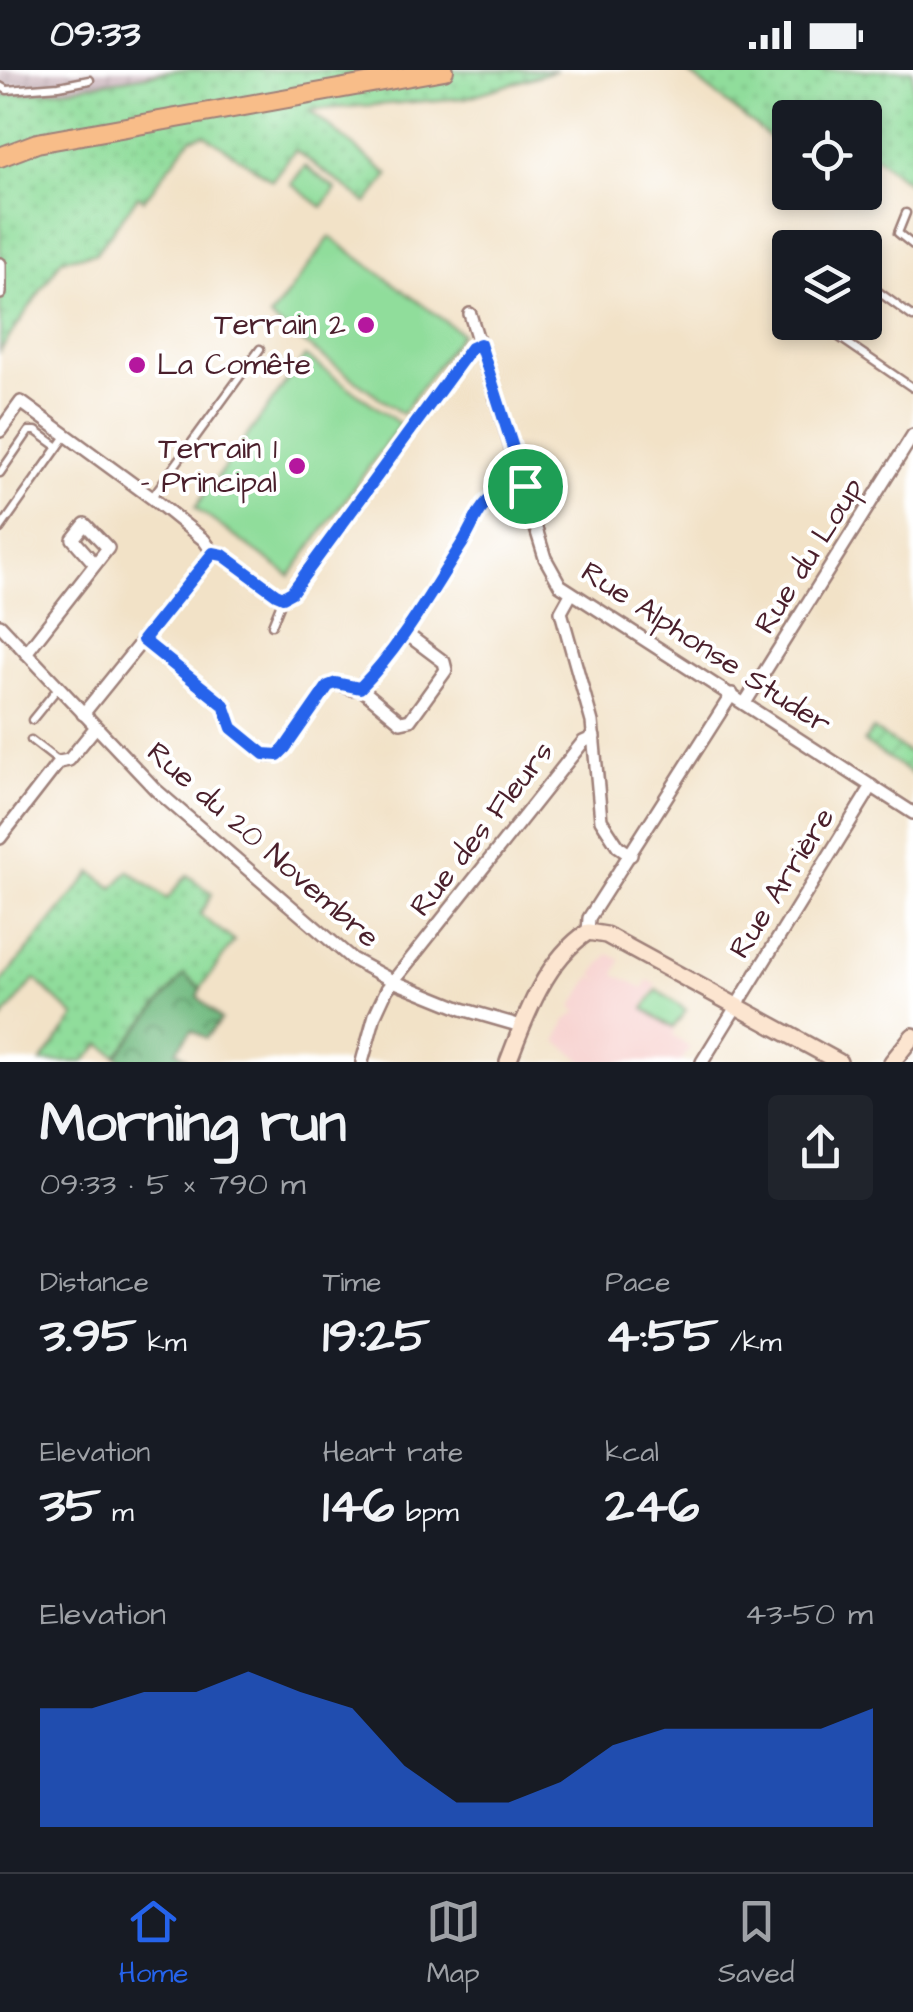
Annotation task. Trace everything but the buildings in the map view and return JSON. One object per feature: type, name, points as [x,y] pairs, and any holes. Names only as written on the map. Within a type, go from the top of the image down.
[{"type":"main road","points":[[0,157],[38,143],[444,70]]},
{"type":"main road","points":[[0,140],[38,143]]},
{"type":"main road","points":[[510,1061],[535,997],[572,943],[588,932],[606,935],[838,1062]]},
{"type":"main road","points":[[892,1062],[913,1036]]},
{"type":"street","points":[[0,264],[0,294]]},
{"type":"street","name":"Rue Alphonse Studer","points":[[470,314],[551,573],[572,594],[913,812]]},
{"type":"street","points":[[213,553],[220,553],[283,597],[292,592],[471,348],[480,344]]},
{"type":"street","points":[[0,430],[21,402],[152,498],[204,540],[213,553]]},
{"type":"street","name":"Rue du Loup","points":[[744,703],[913,435]]},
{"type":"street","points":[[360,688],[404,632],[463,544],[469,526],[499,492],[525,486]]},
{"type":"street","points":[[82,714],[213,553]]},
{"type":"street","points":[[26,653],[95,564]]},
{"type":"street","points":[[572,594],[561,612],[594,737],[601,820],[618,846],[630,854]]},
{"type":"street","name":"Rue du 20 Novembre","points":[[0,625],[156,790],[352,959],[393,982],[462,1009],[521,1026]]},
{"type":"street","points":[[143,640],[224,705],[232,728],[272,756],[285,748],[328,686],[336,683],[360,688],[401,722],[410,720],[446,670],[444,662],[404,632]]},
{"type":"street","points":[[588,932],[589,918],[732,694]]},
{"type":"street","points":[[0,838],[59,762],[69,760],[95,728]]},
{"type":"street","name":"Rue des Fleurs","points":[[362,1062],[375,1015],[393,982],[583,742],[594,737]]},
{"type":"street","name":"Rue Arrière","points":[[702,1062],[872,786]]},
{"type":"lane","points":[[0,86],[7,90],[90,80]]},
{"type":"lane","points":[[906,213],[898,234],[913,245]]},
{"type":"lane","points":[[882,294],[913,317]]},
{"type":"lane","points":[[843,340],[913,388]]},
{"type":"lane","points":[[152,498],[260,349]]},
{"type":"lane","points":[[0,473],[30,431],[58,447]]},
{"type":"lane","points":[[0,528],[66,435]]},
{"type":"lane","points":[[272,625],[283,597]]},
{"type":"lane","points":[[32,720],[59,688]]},
{"type":"lane","points":[[31,740],[59,762]]},
{"type":"shaded area","points":[[0,70],[175,70],[0,96]]},
{"type":"shaded area","points":[[609,954],[621,960],[615,974],[644,988],[648,980],[657,985],[642,1008],[675,1030],[673,1036],[690,1048],[681,1062],[584,1062],[557,1041],[566,1020],[578,1012],[572,1007],[592,976],[603,981],[593,974]]},
{"type":"green space","points":[[175,70],[557,70],[465,98],[309,110],[389,175],[367,203],[295,150],[272,180],[204,134],[191,138],[144,200],[138,196],[96,253],[62,259],[0,351],[0,96]]},
{"type":"green space","points":[[685,70],[913,70],[913,187],[882,162],[882,100],[772,100],[772,140]]},
{"type":"green space","points":[[305,166],[336,189],[322,207],[291,184]]},
{"type":"green space","name":"Terrain 2","points":[[330,237],[461,333],[402,414],[270,318]]},
{"type":"green space","name":"Terrain 1 - Principal","points":[[305,356],[400,424],[290,576],[195,508]]},
{"type":"green space","points":[[873,729],[913,756],[913,775],[864,742]]},
{"type":"green space","points":[[129,871],[167,899],[187,875],[212,894],[200,915],[234,941],[201,988],[184,976],[116,1056],[101,1044],[84,1062],[41,1062],[75,1017],[35,979],[0,1022],[0,984],[92,872],[113,888]]},
{"type":"green space","points":[[184,975],[201,988],[198,997],[221,1020],[206,1038],[192,1030],[176,1050],[187,1059],[184,1062],[123,1062],[116,1056]]},
{"type":"green space","points":[[657,990],[686,1010],[673,1028],[644,1009]]},
{"type":"place","name":"Terrain 2","points":[[366,325]]},
{"type":"place","name":"La Comête","points":[[137,365]]},
{"type":"place","name":"Terrain 1 - Principal","points":[[297,466]]},
{"type":"route","points":[[480,344],[525,486],[499,492],[492,498],[469,526],[463,544],[368,679],[360,688],[336,683],[328,686],[278,755],[264,754],[232,728],[224,705],[143,640],[213,553],[220,553],[276,594],[283,597],[292,592],[471,348],[480,344]]}]
